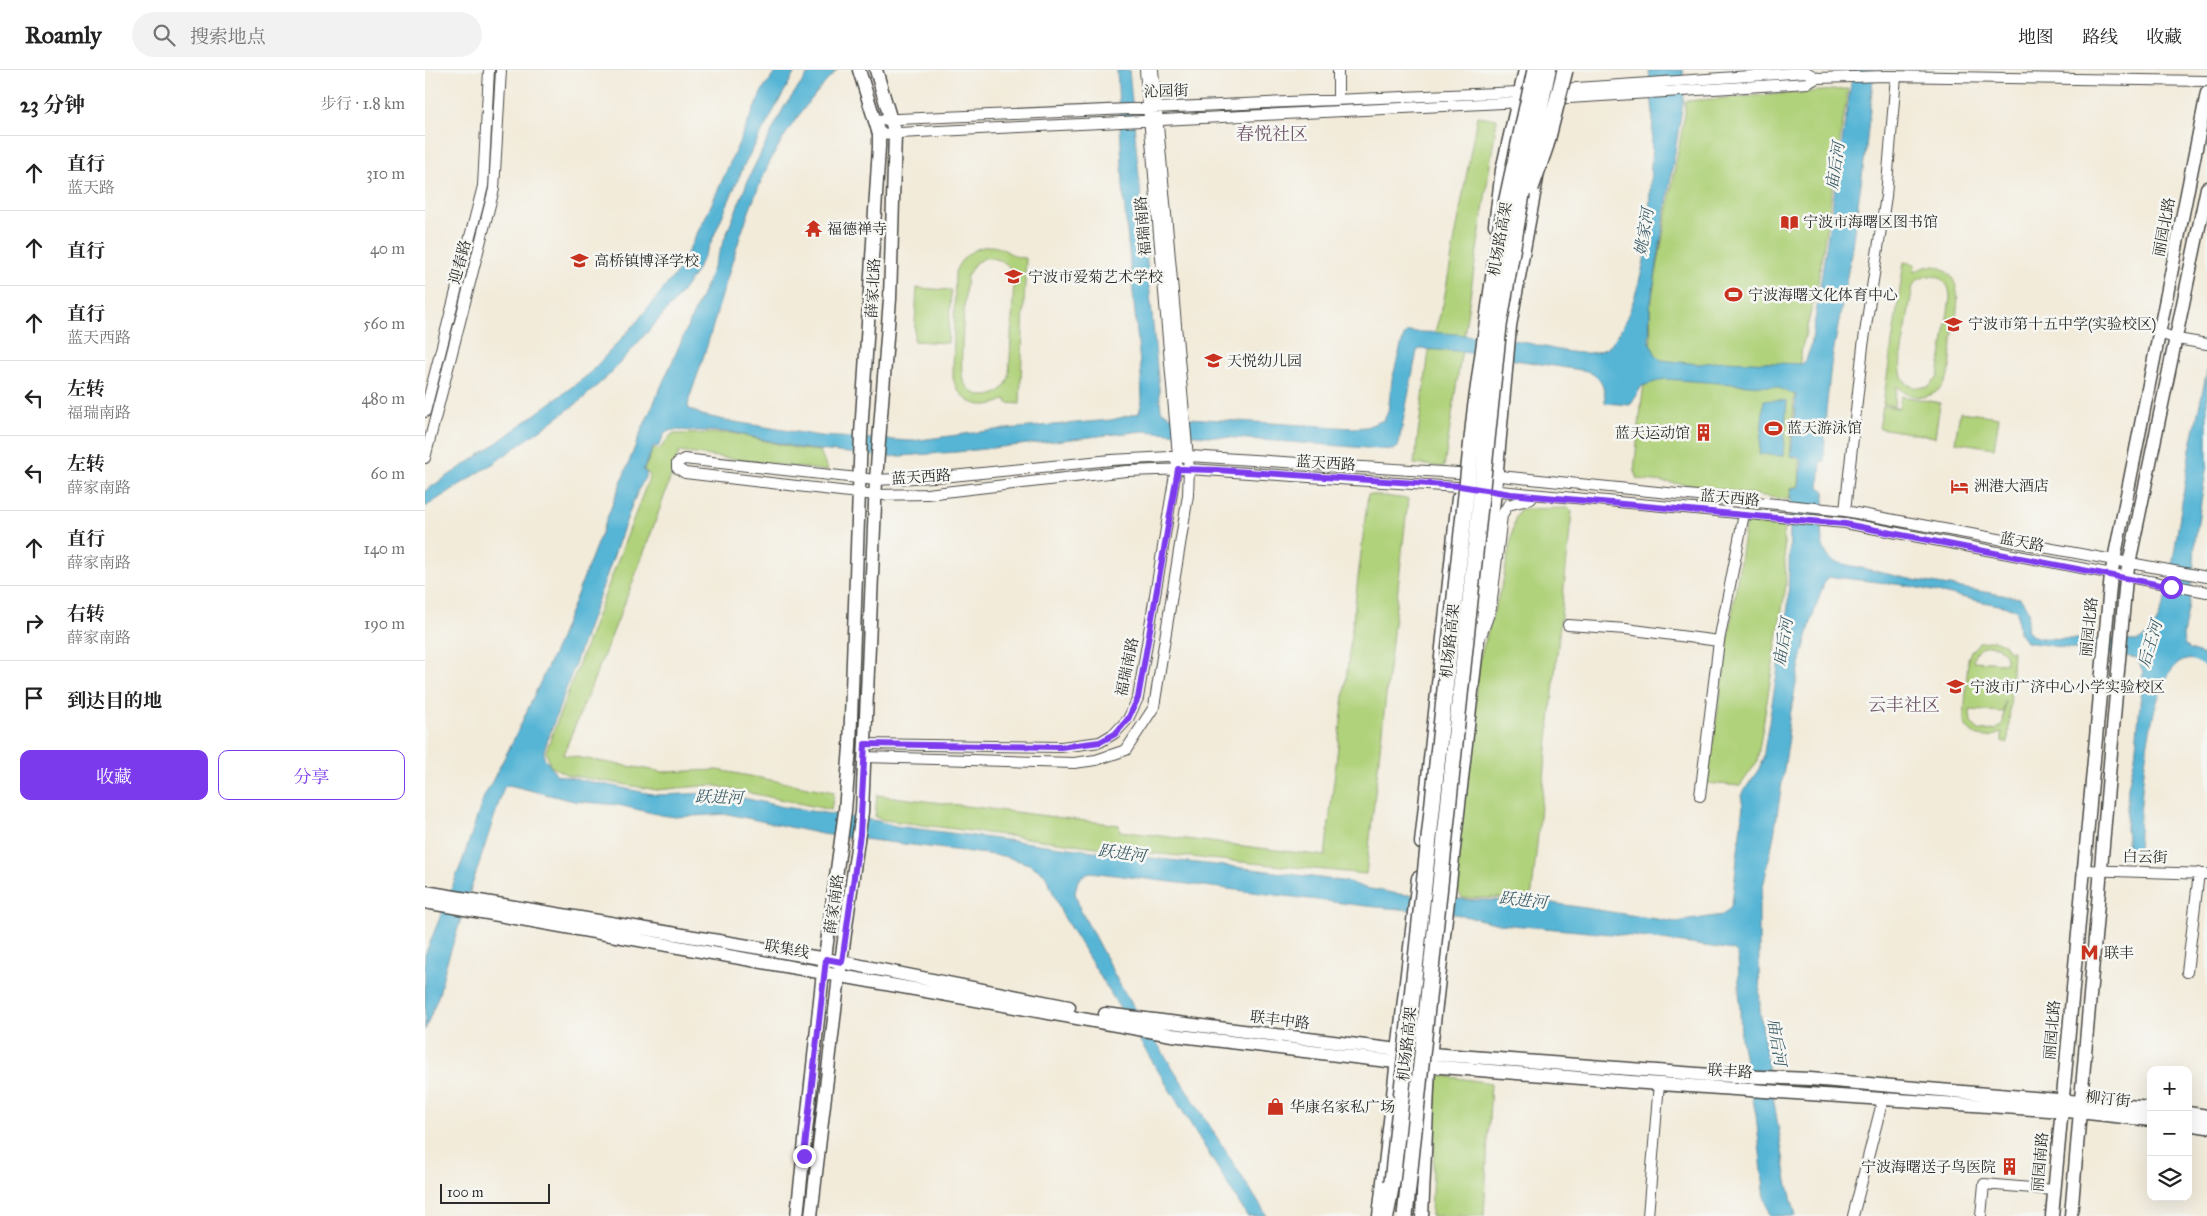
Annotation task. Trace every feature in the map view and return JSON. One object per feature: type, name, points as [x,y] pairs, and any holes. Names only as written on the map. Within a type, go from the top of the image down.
[{"type":"highway","points":[[1521,132],[1525,70]]},
{"type":"highway","name":"机场路高架","points":[[1388,1216],[1475,411],[1500,231],[1535,70]]},
{"type":"highway","name":"机场路高架","points":[[1405,1216],[1499,326],[1514,236],[1548,70]]},
{"type":"highway","points":[[1514,236],[1546,145],[1565,70]]},
{"type":"main road","name":"薛家北路","points":[[859,70],[879,134],[859,479]]},
{"type":"main road","name":"薛家北路","points":[[876,70],[895,134],[890,299],[876,480]]},
{"type":"main road","points":[[1379,1216],[1460,486],[1502,170],[1525,70]]},
{"type":"main road","points":[[1422,1216],[1430,1060],[1495,491],[1507,355],[1558,70]]},
{"type":"main road","name":"丽园北路","points":[[2061,1106],[2113,559],[2207,94]]},
{"type":"main road","points":[[2071,1216],[2126,578],[2205,212],[2207,188]]},
{"type":"main road","points":[[859,479],[859,494]]},
{"type":"main road","points":[[864,757],[876,480]]},
{"type":"main road","name":"薛家南路","points":[[797,1216],[823,972],[845,810],[859,494]]},
{"type":"main road","name":"薛家南路","points":[[811,1216],[839,976],[860,834],[864,757]]},
{"type":"main road","name":"联集线","points":[[425,892],[444,900]]},
{"type":"main road","name":"联集线","points":[[425,902],[444,900],[473,904],[826,959],[1119,1016],[1159,1021]]},
{"type":"main road","name":"联集线","points":[[473,904],[839,976],[1172,1035]]},
{"type":"main road","name":"联丰中路","points":[[1159,1021],[1397,1057]]},
{"type":"main road","name":"联丰中路","points":[[1172,1035],[1397,1057]]},
{"type":"main road","name":"联丰路","points":[[1397,1057],[1659,1083],[1810,1079],[1983,1096],[2061,1106]]},
{"type":"main road","name":"联丰路","points":[[1430,1060],[1712,1081],[1819,1094],[1883,1099],[2061,1106]]},
{"type":"main road","name":"柳汀街","points":[[2061,1106],[2147,1108]]},
{"type":"main road","name":"丽园南路","points":[[2052,1216],[2061,1106]]},
{"type":"main road","name":"柳汀街","points":[[2080,1106],[2147,1119]]},
{"type":"main road","points":[[2192,1114],[2207,1116]]},
{"type":"main road","points":[[2192,1124],[2207,1126]]},
{"type":"street","name":"迎春路","points":[[425,412],[483,186],[489,70]]},
{"type":"street","name":"迎春路","points":[[425,458],[495,189],[501,70]]},
{"type":"street","name":"福瑞南路","points":[[865,744],[1061,747],[1100,742],[1115,734],[1128,719],[1138,698],[1182,437],[1148,119],[1145,70]]},
{"type":"street","name":"福瑞南路","points":[[1147,107],[1153,70]]},
{"type":"street","points":[[1338,70],[1338,99]]},
{"type":"street","name":"沁园街","points":[[879,134],[1553,95],[1649,93],[1688,85],[1806,72],[1817,78],[1891,76],[2207,80]]},
{"type":"street","points":[[1845,511],[1861,354],[1887,187],[1891,76]]},
{"type":"street","name":"沁园街","points":[[1553,95],[1649,82],[1688,85]]},
{"type":"street","name":"沁园街","points":[[875,120],[1338,99],[1518,97]]},
{"type":"street","points":[[2160,333],[2177,339],[2204,343]]},
{"type":"street","points":[[864,757],[1074,763],[1097,760],[1126,750],[1154,707],[1169,621],[1189,469],[1189,456],[1182,437]]},
{"type":"street","name":"蓝天西路","points":[[1830,510],[1462,473],[1189,456],[1111,460],[952,476],[876,480],[684,459],[677,463],[677,468],[685,474],[875,495],[927,494],[1125,471],[1189,469],[1460,486],[1830,523]]},
{"type":"street","points":[[1475,655],[1491,608],[1502,515],[1508,505],[1546,496]]},
{"type":"street","name":"蓝天路","points":[[1830,510],[1845,511],[2205,576]]},
{"type":"street","points":[[1700,796],[1719,641],[1744,514]]},
{"type":"street","name":"蓝天路","points":[[1830,523],[1914,536],[2171,587],[2205,592]]},
{"type":"street","points":[[1568,625],[1626,628],[1719,641]]},
{"type":"street","name":"白云街","points":[[2082,870],[2203,874]]},
{"type":"street","points":[[2187,972],[2203,874]]},
{"type":"street","points":[[1648,1216],[1659,1083]]},
{"type":"street","points":[[1853,1216],[1883,1099]]},
{"type":"street","points":[[1981,1216],[1984,1184],[2054,1190]]},
{"type":"green space","name":"宁波海曙文化体育中心","points":[[1848,89],[1818,282],[1802,348],[1794,399],[1790,456],[1800,459],[1799,486],[1791,488],[1789,500],[1708,487],[1637,479],[1634,471],[1651,340],[1650,308],[1685,113],[1685,101]]},
{"type":"green space","points":[[1477,116],[1497,119],[1444,467],[1414,464],[1429,351],[1443,305]]},
{"type":"green space","points":[[994,246],[1021,258],[1026,258],[1020,404],[1007,403],[1006,399],[989,405],[973,403],[961,394],[953,378],[955,272],[964,258],[973,251],[983,247]],"holes":[[[985,258],[1000,260],[1008,266],[1014,280],[1009,377],[1004,387],[998,392],[983,396],[973,392],[963,380],[963,330],[967,276],[975,263]]]},
{"type":"green space","points":[[1904,262],[1915,264],[1914,272],[1929,266],[1940,267],[1950,275],[1955,283],[1958,302],[1947,378],[1935,393],[1929,396],[1915,396],[1897,386],[1894,406],[1883,404]],"holes":[[[1932,276],[1944,281],[1949,289],[1950,298],[1938,377],[1929,387],[1917,387],[1908,384],[1903,379],[1901,371],[1902,352],[1913,286],[1917,280]]]},
{"type":"green space","points":[[917,288],[951,290],[948,343],[914,341]]},
{"type":"green space","points":[[1901,396],[1940,403],[1935,437],[1879,428],[1883,406],[1899,408]]},
{"type":"green space","points":[[1960,412],[1999,417],[1994,448],[1955,442]]},
{"type":"green space","points":[[732,433],[799,449],[820,451],[828,471],[679,452],[639,567],[563,755],[663,772],[718,770],[834,792],[831,810],[712,785],[657,790],[568,775],[550,766],[546,751],[650,475],[644,470],[654,448],[659,450],[672,434]]},
{"type":"green space","points":[[1368,494],[1408,499],[1366,874],[1128,851],[884,820],[875,817],[877,795],[1119,825],[1120,831],[1325,856]]},
{"type":"green space","points":[[1568,508],[1572,511],[1532,892],[1529,898],[1462,898],[1454,886],[1479,661],[1503,581],[1515,519],[1520,509]]},
{"type":"green space","points":[[1747,514],[1783,523],[1786,585],[1757,762],[1740,786],[1707,783]]},
{"type":"green space","points":[[1993,640],[2004,644],[2009,651],[2013,651],[2008,743],[2002,742],[2002,732],[1997,735],[1980,736],[1970,731],[1964,721],[1968,659],[1971,651],[1979,643]],"holes":[[[1990,645],[2002,651],[2006,663],[1973,661],[1975,654],[1979,650]],[[2005,701],[2003,723],[1996,730],[1980,731],[1971,723],[1970,710],[2003,712]]]},
{"type":"green space","points":[[1437,1075],[1491,1083],[1484,1216],[1431,1216]]},
{"type":"water","points":[[777,70],[796,70],[745,163],[710,245],[695,273],[676,300],[610,374],[579,402],[494,463],[425,507],[425,491],[487,450],[588,375],[634,325],[678,271],[708,212],[762,91]]},
{"type":"water","points":[[811,70],[837,70],[815,95],[785,135],[762,179],[741,233],[689,399],[688,408],[702,415],[729,421],[820,436],[912,441],[995,430],[1111,420],[1139,413],[1142,401],[1141,374],[1124,201],[1117,70],[1129,70],[1161,410],[1171,417],[1353,428],[1366,427],[1384,420],[1388,412],[1392,380],[1403,338],[1407,332],[1446,333],[1513,340],[1561,350],[1587,353],[1597,352],[1606,348],[1614,339],[1629,314],[1643,267],[1648,240],[1653,113],[1649,70],[1683,70],[1684,96],[1650,308],[1649,341],[1656,355],[1661,360],[1699,364],[1723,361],[1802,364],[1806,360],[1811,346],[1853,70],[1874,70],[1866,148],[1850,260],[1831,365],[1826,411],[1824,461],[1821,461],[1819,487],[1825,491],[1821,530],[1824,549],[1828,556],[1835,562],[1914,580],[2020,598],[2029,611],[2027,629],[2031,635],[2040,638],[2139,641],[2149,634],[2156,624],[2168,593],[2190,450],[2207,371],[2207,464],[2195,541],[2190,598],[2183,636],[2184,644],[2189,650],[2205,655],[2202,663],[2183,661],[2168,675],[2157,701],[2149,734],[2144,770],[2138,850],[2128,851],[2126,828],[2128,786],[2135,757],[2143,672],[2137,658],[2026,642],[2019,632],[2017,611],[2012,608],[1904,585],[1834,577],[1826,578],[1810,626],[1798,674],[1789,722],[1789,737],[1774,835],[1759,906],[1760,1011],[1787,1181],[1796,1216],[1770,1216],[1765,1199],[1756,1115],[1741,1040],[1738,955],[1733,950],[1633,936],[1500,924],[1455,914],[1366,906],[1090,872],[1078,880],[1075,893],[1080,909],[1120,985],[1267,1216],[1247,1216],[1062,914],[1045,874],[1029,864],[1003,856],[822,834],[728,814],[675,817],[661,815],[618,805],[574,801],[509,785],[504,787],[446,965],[439,994],[425,1030],[425,955],[462,862],[483,799],[514,739],[556,648],[640,434],[704,290],[751,173],[784,107]],"holes":[[[1420,349],[1456,351],[1587,371],[1602,384],[1605,403],[1630,405],[1642,386],[1665,379],[1776,387],[1796,395],[1791,456],[1797,456],[1802,461],[1799,487],[1792,488],[1791,491],[1788,607],[1763,758],[1759,769],[1741,795],[1743,806],[1732,904],[1728,911],[1722,915],[1676,922],[1539,901],[1470,900],[1399,894],[1365,888],[1349,882],[1253,869],[1132,856],[895,826],[878,821],[784,807],[730,795],[714,793],[657,795],[557,775],[544,758],[544,750],[633,502],[647,473],[643,470],[654,446],[658,447],[665,433],[671,430],[732,432],[799,448],[887,457],[957,452],[1143,431],[1393,450],[1398,447],[1417,351]]]},
{"type":"water","name":"蓝天游泳馆","points":[[1764,400],[1787,401],[1783,456],[1759,454]]},
{"type":"waterway","points":[[2195,657],[2207,663]]},
{"type":"place","name":"宁波市海曙区图书馆","points":[[1789,222]]},
{"type":"place","name":"福德禅寺","points":[[813,229]]},
{"type":"place","name":"高桥镇博泽学校","points":[[580,261]]},
{"type":"place","name":"宁波市爱菊艺术学校","points":[[1014,277]]},
{"type":"place","name":"宁波海曙文化体育中心","points":[[1734,295]]},
{"type":"place","name":"宁波市第十五中学(实验校区)","points":[[1954,324]]},
{"type":"place","name":"天悦幼儿园","points":[[1213,361]]},
{"type":"place","name":"蓝天游泳馆","points":[[1773,428]]},
{"type":"place","name":"蓝天运动馆","points":[[1704,433]]},
{"type":"place","name":"洲港大酒店","points":[[1960,486]]},
{"type":"place","name":"宁波市广济中心小学实验校区","points":[[1956,687]]},
{"type":"place","name":"联丰","points":[[2090,953]]},
{"type":"place","name":"华康名家私广场","points":[[1276,1107]]},
{"type":"place","name":"宁波海曙送子鸟医院","points":[[2010,1167]]},
{"type":"district","name":"春悦社区","points":[[1272,134]]},
{"type":"district","name":"云丰社区","points":[[1904,705]]},
{"type":"route","points":[[804,1156],[823,972],[826,959],[842,962],[860,834],[865,744],[1061,747],[1100,742],[1115,734],[1128,719],[1138,698],[1178,469],[1460,486],[1511,494],[1845,524],[2171,587]]},
{"type":"water label","name":"庙后河","points":[[1835,166]]},
{"type":"water label","name":"姚家河","points":[[1644,232]]},
{"type":"water label","name":"庙后河","points":[[1783,642]]},
{"type":"water label","name":"后王河","points":[[2150,644]]},
{"type":"water label","name":"跃进河","points":[[719,797]]},
{"type":"water label","name":"跃进河","points":[[1122,853]]},
{"type":"water label","name":"跃进河","points":[[1523,900]]},
{"type":"water label","name":"庙后河","points":[[1777,1042]]}]
